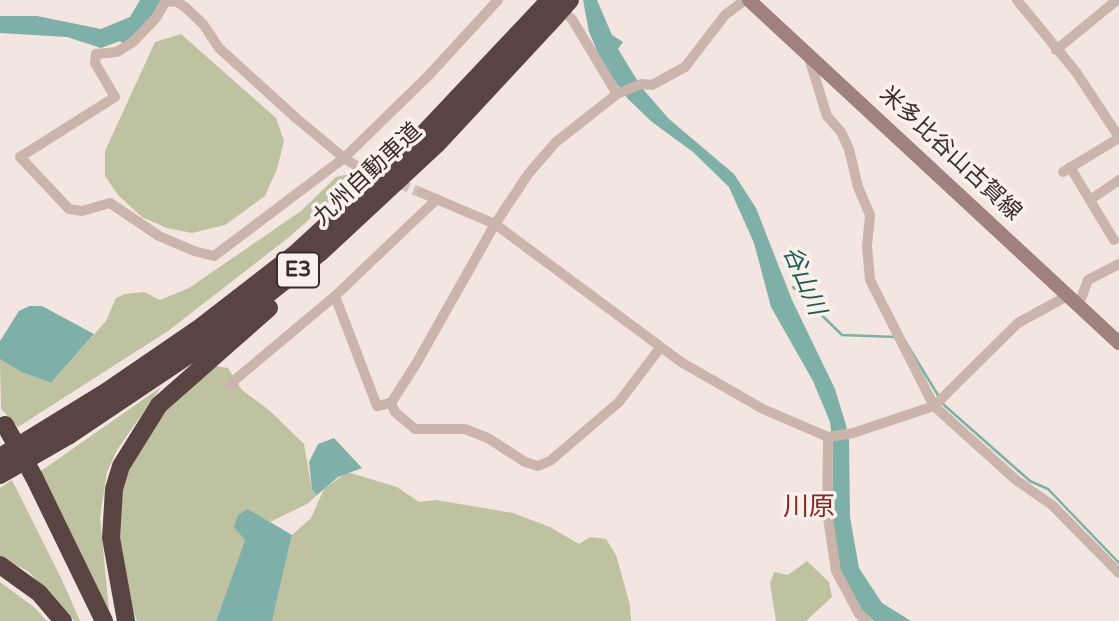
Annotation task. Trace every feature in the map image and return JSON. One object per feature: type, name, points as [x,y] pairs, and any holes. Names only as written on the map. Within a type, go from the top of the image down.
[{"type":"highway","name":"九州自動車道","points":[[0,457],[74,413],[198,329],[306,244],[410,148],[549,6],[570,0]]},
{"type":"highway","name":"九州自動車道","points":[[0,475],[68,436],[205,344],[321,252],[379,200],[495,85],[549,6]]},
{"type":"highway","points":[[126,621],[113,559],[110,522],[121,466],[143,426],[174,389],[306,276],[379,200]]},
{"type":"highway","points":[[0,446],[74,413]]},
{"type":"highway","points":[[2,426],[104,621]]},
{"type":"highway","points":[[30,480],[93,621]]},
{"type":"highway","points":[[0,565],[39,593],[63,621]]},
{"type":"main road","name":"米多比谷山古賀線","points":[[747,0],[1119,343]]},
{"type":"street","points":[[358,167],[344,158],[219,48],[203,24],[185,7],[177,2],[166,1],[156,18],[133,42],[117,52],[96,54],[95,63],[115,97],[20,157],[69,209],[82,211],[110,203],[159,236],[194,251],[214,256],[344,158],[428,76],[498,0]]},
{"type":"street","points":[[335,296],[377,406],[391,403],[495,224],[529,173],[556,142],[618,94],[641,84],[652,85],[685,67],[725,15],[747,0]]},
{"type":"street","points":[[1017,0],[1076,72],[1119,137],[1067,169],[1116,239],[1104,246]]},
{"type":"street","points":[[1056,50],[1117,0]]},
{"type":"street","points":[[549,6],[572,19],[618,94]]},
{"type":"street","points":[[808,55],[827,116],[841,132],[849,149],[858,187],[870,215],[867,246],[870,280],[934,406],[1016,480],[1052,505],[1119,573]]},
{"type":"street","points":[[1090,200],[1119,180]]},
{"type":"street","points":[[422,193],[495,224],[660,348],[745,400],[795,425],[828,437],[853,433],[934,406],[1018,323],[1074,300],[1088,280],[1119,264]]},
{"type":"street","points":[[230,384],[335,296],[437,200]]},
{"type":"street","points":[[391,403],[395,412],[415,429],[465,429],[488,438],[525,462],[538,466],[550,461],[620,402],[660,348]]},
{"type":"street","points":[[828,437],[827,511],[836,571],[859,614],[867,621]]},
{"type":"green space","points":[[181,34],[276,118],[284,141],[277,169],[265,196],[225,225],[192,233],[167,228],[142,217],[118,195],[105,176],[105,151],[155,42]]},
{"type":"green space","points":[[354,173],[354,180],[288,238],[168,331],[18,427],[1,409],[0,359],[21,372],[51,383],[106,321],[116,298],[144,292],[160,300],[189,288],[301,211],[336,177]]},
{"type":"green space","points":[[216,366],[228,368],[242,390],[269,410],[304,444],[312,490],[317,495],[307,504],[270,522],[248,509],[245,540],[216,621],[137,621],[123,583],[118,508],[127,473],[160,414]]},
{"type":"green space","points":[[161,387],[117,450],[107,472],[100,517],[109,611],[41,471]]},
{"type":"green space","points":[[347,472],[397,487],[419,502],[436,500],[513,513],[550,527],[579,544],[590,537],[606,539],[616,555],[630,605],[631,621],[272,621],[292,535],[311,518],[324,489]]},
{"type":"green space","points":[[12,480],[80,621],[74,621],[29,572],[0,556],[0,488]]},
{"type":"green space","points":[[807,561],[829,582],[832,597],[806,621],[776,621],[770,584],[774,572],[788,575]]},
{"type":"green space","points":[[0,582],[34,607],[47,621],[0,621]]},
{"type":"water","points":[[140,0],[161,0],[146,25],[123,44],[120,41],[101,48],[67,37],[0,33],[0,16],[37,16],[101,29],[130,17]]},
{"type":"water","points":[[583,0],[597,0],[612,35],[623,42],[618,49],[642,88],[669,119],[734,174],[756,208],[792,300],[835,389],[846,425],[849,440],[850,517],[859,568],[882,603],[911,621],[874,621],[862,610],[841,573],[832,529],[833,444],[830,422],[813,381],[771,307],[754,243],[729,187],[693,152],[652,122],[628,99],[603,65],[589,32]]},
{"type":"water","points":[[29,306],[42,306],[94,334],[51,383],[21,372],[0,359],[0,341],[19,311]]},
{"type":"water","points":[[334,438],[362,468],[338,477],[317,495],[312,490],[309,462],[318,444]]},
{"type":"water","points":[[248,509],[292,535],[272,621],[216,621],[245,540],[234,527],[238,515]]},
{"type":"waterway","name":"谷山川","points":[[793,287],[842,335],[896,337]]},
{"type":"waterway","points":[[902,336],[944,405],[1030,481],[1048,489],[1119,563]]},
{"type":"tunnel","points":[[358,167],[422,193]]},
{"type":"district","name":"川原","points":[[809,508]]}]
